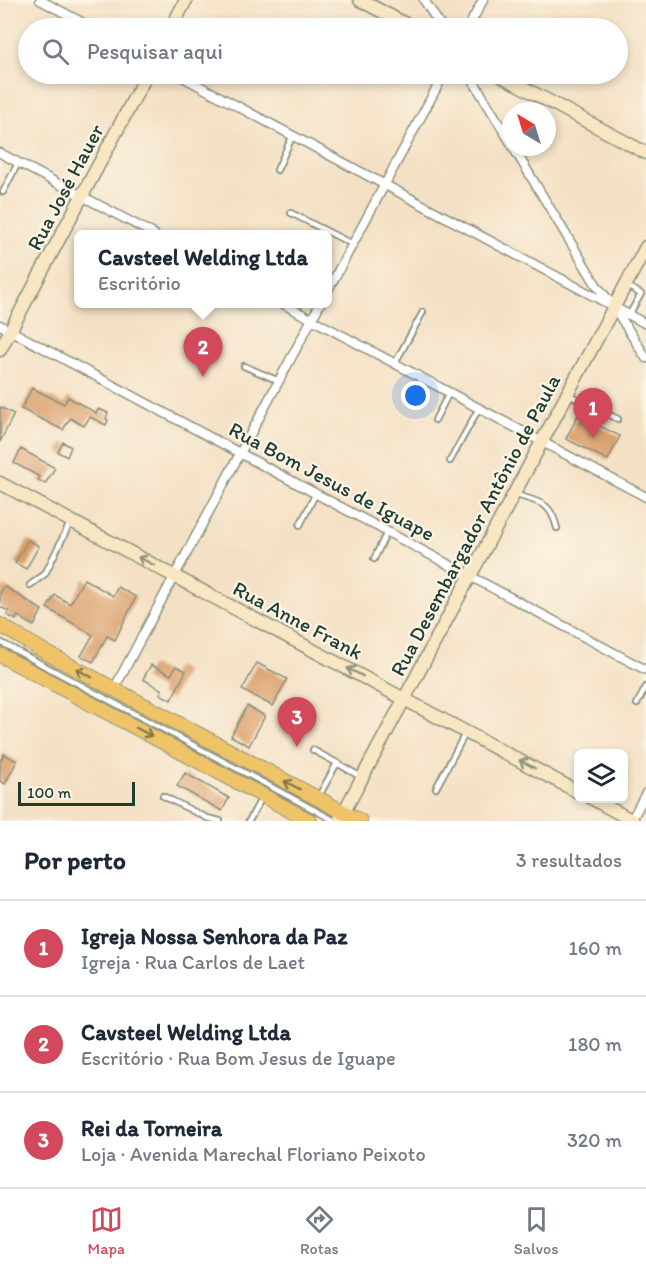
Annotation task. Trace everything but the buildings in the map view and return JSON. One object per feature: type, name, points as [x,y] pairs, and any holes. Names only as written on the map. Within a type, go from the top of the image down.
[{"type":"main road","points":[[176,18],[186,0]]},
{"type":"main road","points":[[360,0],[394,18]]},
{"type":"main road","name":"Rua José Hauer","points":[[0,350],[5,328],[82,196],[142,84]]},
{"type":"main road","points":[[517,84],[646,153]]},
{"type":"main road","name":"Rua Desembargador Antônio de Paula","points":[[340,818],[646,249]]},
{"type":"main road","name":"Rua Anne Frank","points":[[0,483],[574,789]]},
{"type":"main road","points":[[0,625],[38,648],[318,798],[340,818],[360,821]]},
{"type":"main road","points":[[0,655],[310,821]]},
{"type":"main road","points":[[600,803],[632,821]]},
{"type":"street","points":[[40,0],[74,18]]},
{"type":"street","points":[[424,0],[436,18]]},
{"type":"street","points":[[473,18],[483,0]]},
{"type":"street","points":[[196,84],[646,324]]},
{"type":"street","points":[[332,281],[439,84]]},
{"type":"street","points":[[475,84],[502,128]]},
{"type":"street","points":[[0,153],[146,230]]},
{"type":"street","points":[[518,156],[597,286],[614,306],[646,358]]},
{"type":"street","points":[[292,308],[646,497]]},
{"type":"street","points":[[114,689],[318,308]]},
{"type":"street","name":"Rua Bom Jesus de Iguape","points":[[5,328],[646,670]]},
{"type":"street","points":[[632,821],[646,793]]},
{"type":"lane","points":[[277,170],[293,135]]},
{"type":"lane","points":[[3,192],[18,162]]},
{"type":"lane","points":[[291,213],[324,230]]},
{"type":"lane","points":[[332,234],[352,244]]},
{"type":"lane","points":[[625,285],[646,297]]},
{"type":"lane","points":[[629,315],[640,294]]},
{"type":"lane","points":[[395,363],[423,312]]},
{"type":"lane","points":[[244,366],[279,381]]},
{"type":"lane","points":[[435,420],[449,392]]},
{"type":"lane","points":[[567,394],[618,419]]},
{"type":"lane","points":[[450,460],[479,408]]},
{"type":"lane","points":[[300,525],[316,493]]},
{"type":"lane","points":[[514,494],[549,507],[557,528]]},
{"type":"lane","points":[[30,585],[45,574],[71,521]]},
{"type":"lane","points":[[374,559],[388,531]]},
{"type":"lane","points":[[0,642],[340,818]]},
{"type":"lane","points":[[637,704],[646,687]]},
{"type":"lane","points":[[436,788],[466,732]]},
{"type":"lane","points":[[313,750],[362,778]]},
{"type":"lane","points":[[318,798],[337,763]]},
{"type":"lane","points":[[163,796],[207,818],[216,820]]},
{"type":"lane","points":[[249,821],[263,796]]},
{"type":"place","name":"Cavsteel Welding Ltda","points":[[203,377]]},
{"type":"place","name":"Igreja Nossa Senhora da Paz","points":[[593,438]]},
{"type":"place","name":"Rei da Torneira","points":[[297,747]]}]
